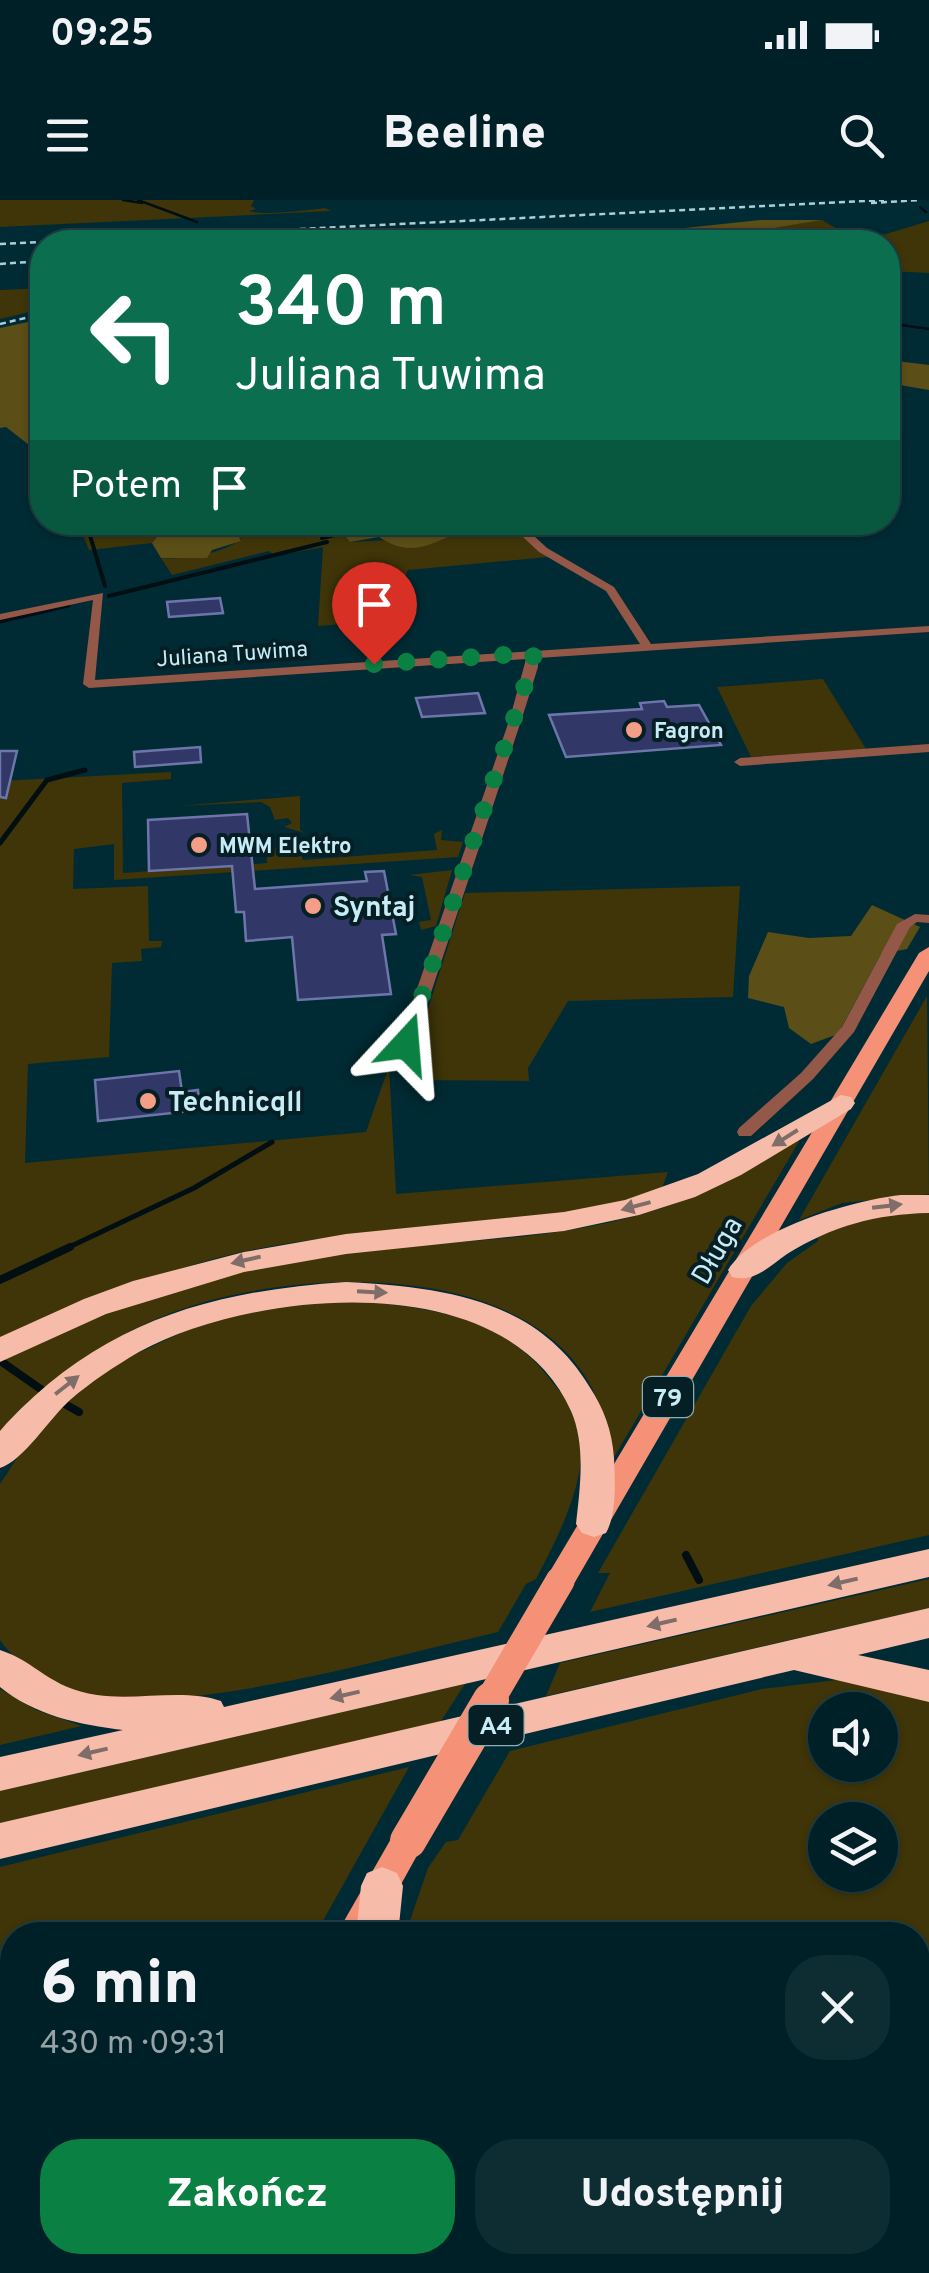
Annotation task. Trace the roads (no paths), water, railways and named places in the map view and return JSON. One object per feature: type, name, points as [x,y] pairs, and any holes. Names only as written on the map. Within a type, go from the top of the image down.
[{"type":"highway","points":[[0,1352],[126,1294],[244,1260],[310,1248],[570,1221],[658,1200],[744,1162],[841,1103]]},
{"type":"highway","points":[[742,1270],[819,1221],[879,1207],[929,1204]]},
{"type":"highway","points":[[0,1455],[30,1417],[66,1385],[111,1354],[180,1321],[272,1298],[332,1292],[390,1293],[444,1302],[494,1320],[531,1342],[559,1366],[582,1398],[592,1429],[598,1476],[594,1524]]},
{"type":"highway","name":"A4","points":[[0,1774],[929,1563]]},
{"type":"highway","name":"A4","points":[[0,1841],[929,1623]]},
{"type":"highway","points":[[791,1656],[929,1686]]},
{"type":"highway","points":[[0,1665],[44,1696],[98,1712],[128,1716],[290,1707]]},
{"type":"highway","points":[[378,1922],[382,1886]]},
{"type":"main road","name":"Długa","points":[[382,1886],[929,953]]},
{"type":"main road","name":"79","points":[[361,1922],[382,1886]]},
{"type":"street","points":[[526,535],[542,550],[610,589],[623,603],[648,646]]},
{"type":"street","name":"Juliana Tuwima","points":[[0,617],[99,595],[88,684],[929,629]]},
{"type":"street","points":[[406,1044],[516,718],[532,667],[532,653]]},
{"type":"street","points":[[740,762],[929,748]]},
{"type":"street","points":[[744,1132],[807,1076],[849,1029],[904,924],[916,918],[929,918]]},
{"type":"waterway","points":[[123,200],[142,203]]},
{"type":"waterway","points":[[138,200],[197,222]]},
{"type":"waterway","points":[[920,207],[926,212]]},
{"type":"waterway","points":[[900,325],[929,329]]},
{"type":"waterway","points":[[90,535],[105,586]]},
{"type":"waterway","points":[[322,538],[335,535]]},
{"type":"waterway","points":[[109,596],[327,542]]},
{"type":"waterway","points":[[0,621],[68,605]]},
{"type":"waterway","points":[[0,843],[47,780],[85,770]]},
{"type":"waterway","points":[[65,1249],[194,1188],[272,1142]]},
{"type":"waterway","points":[[0,1280],[70,1247]]},
{"type":"waterway","points":[[2,1362],[42,1390]]},
{"type":"waterway","points":[[63,1403],[79,1412]]},
{"type":"waterway","points":[[686,1555],[699,1580]]},
{"type":"railway","points":[[281,230],[884,200]]},
{"type":"railway","points":[[871,203],[921,200]]},
{"type":"railway","points":[[0,244],[30,243]]},
{"type":"railway","points":[[0,264],[30,262]]},
{"type":"railway","points":[[0,324],[30,317]]},
{"type":"place","name":"Fagron","points":[[634,730]]},
{"type":"place","name":"MWM Elektro","points":[[199,845]]},
{"type":"place","name":"Syntaj","points":[[313,906]]},
{"type":"place","name":"Technicqll","points":[[148,1101]]}]
